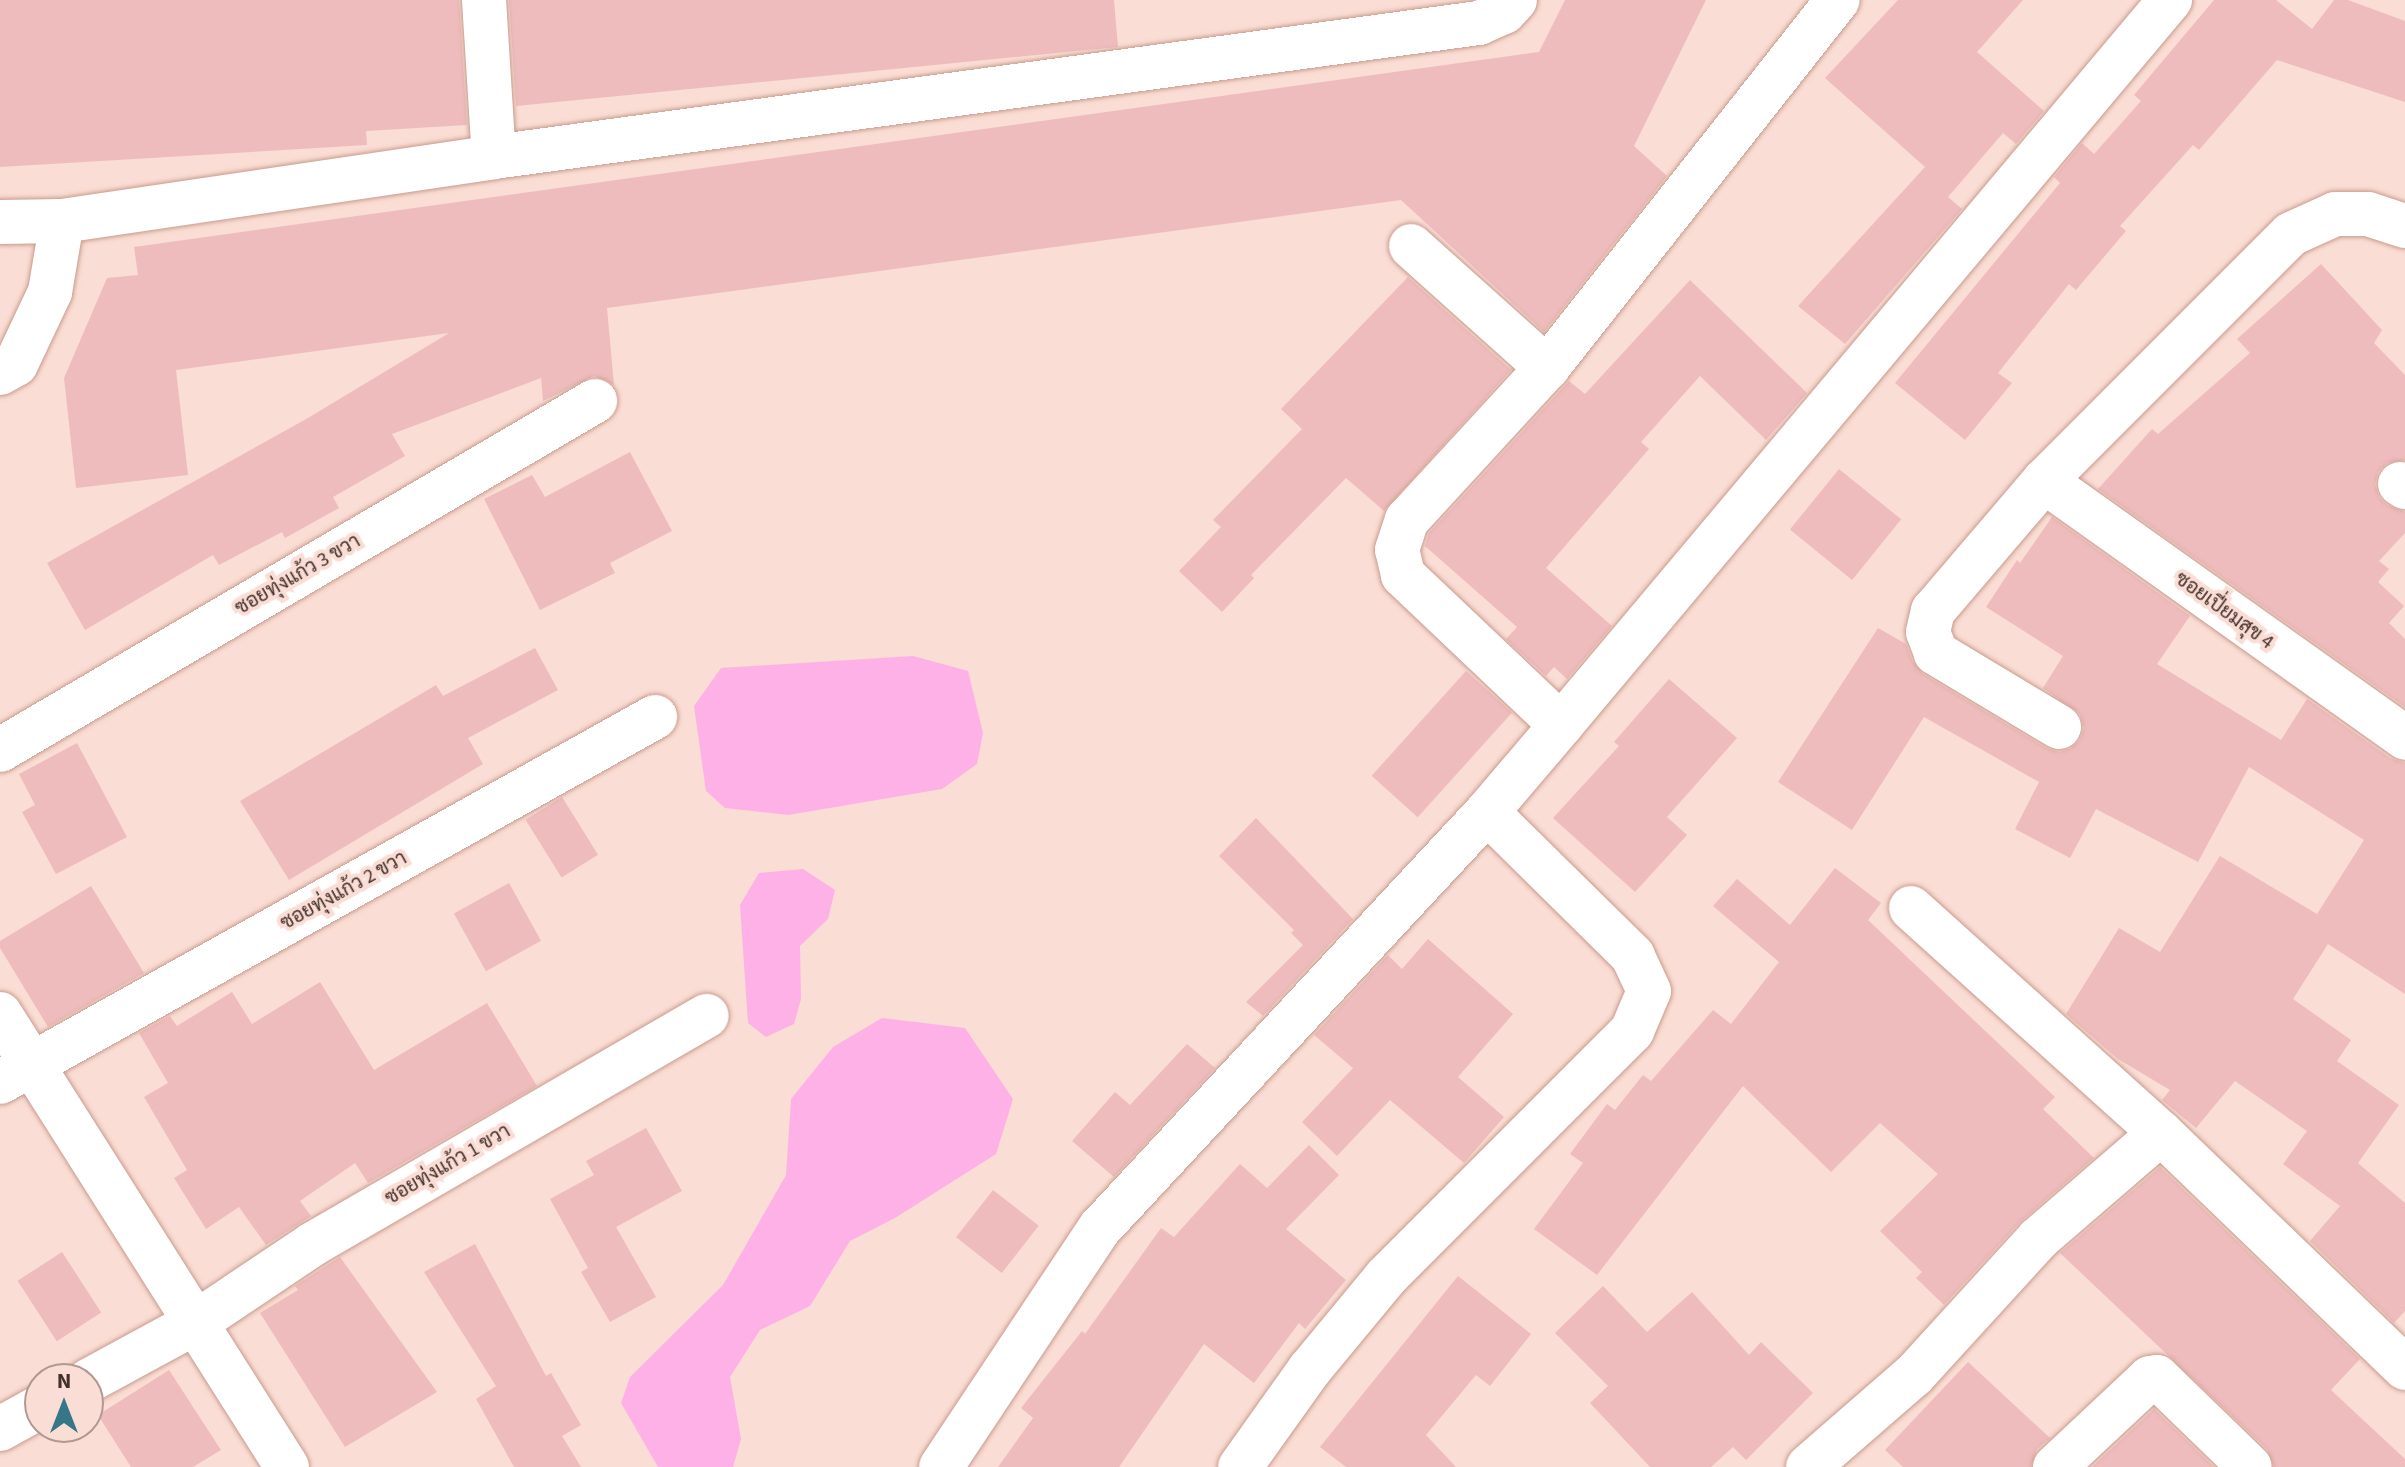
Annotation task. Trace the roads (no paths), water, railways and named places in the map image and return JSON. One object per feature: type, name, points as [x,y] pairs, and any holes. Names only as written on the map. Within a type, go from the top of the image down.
[{"type":"street","points":[[484,0],[494,157]]},
{"type":"street","points":[[0,222],[62,221],[494,157],[1479,23],[1504,12],[1515,0]]},
{"type":"street","points":[[1561,725],[1403,575],[1397,550],[1407,520],[1547,368],[1838,0]]},
{"type":"street","points":[[941,1467],[1100,1228],[1487,812],[2170,0]]},
{"type":"street","points":[[2059,727],[1936,653],[1928,632],[1933,611],[2044,481],[2291,234],[2335,214],[2368,214],[2405,226]]},
{"type":"street","points":[[0,373],[16,364],[50,292],[62,221]]},
{"type":"street","points":[[1411,246],[1547,368]]},
{"type":"street","name":"ซอยทุ่งแก้ว 3 ขวา","points":[[0,750],[595,401]]},
{"type":"street","name":"ซอยเปี่ยมสุข 4","points":[[2044,481],[2405,738]]},
{"type":"street","name":"ซอยทุ่งแก้ว 2 ขวา","points":[[16,1073],[655,717]]},
{"type":"street","points":[[1240,1467],[1310,1369],[1386,1277],[1632,1031],[1649,991],[1633,956],[1487,812]]},
{"type":"street","points":[[1911,908],[2161,1133],[2405,1368]]},
{"type":"street","points":[[0,1014],[16,1073],[195,1323],[287,1467]]},
{"type":"street","name":"ซอยทุ่งแก้ว 1 ขวา","points":[[104,1372],[195,1323],[313,1244],[707,1016]]},
{"type":"street","points":[[1808,1467],[1914,1375],[2038,1239],[2161,1133]]},
{"type":"street","points":[[2055,1467],[2150,1378],[2157,1377],[2250,1467]]},
{"type":"street","points":[[0,1429],[24,1416]]}]
